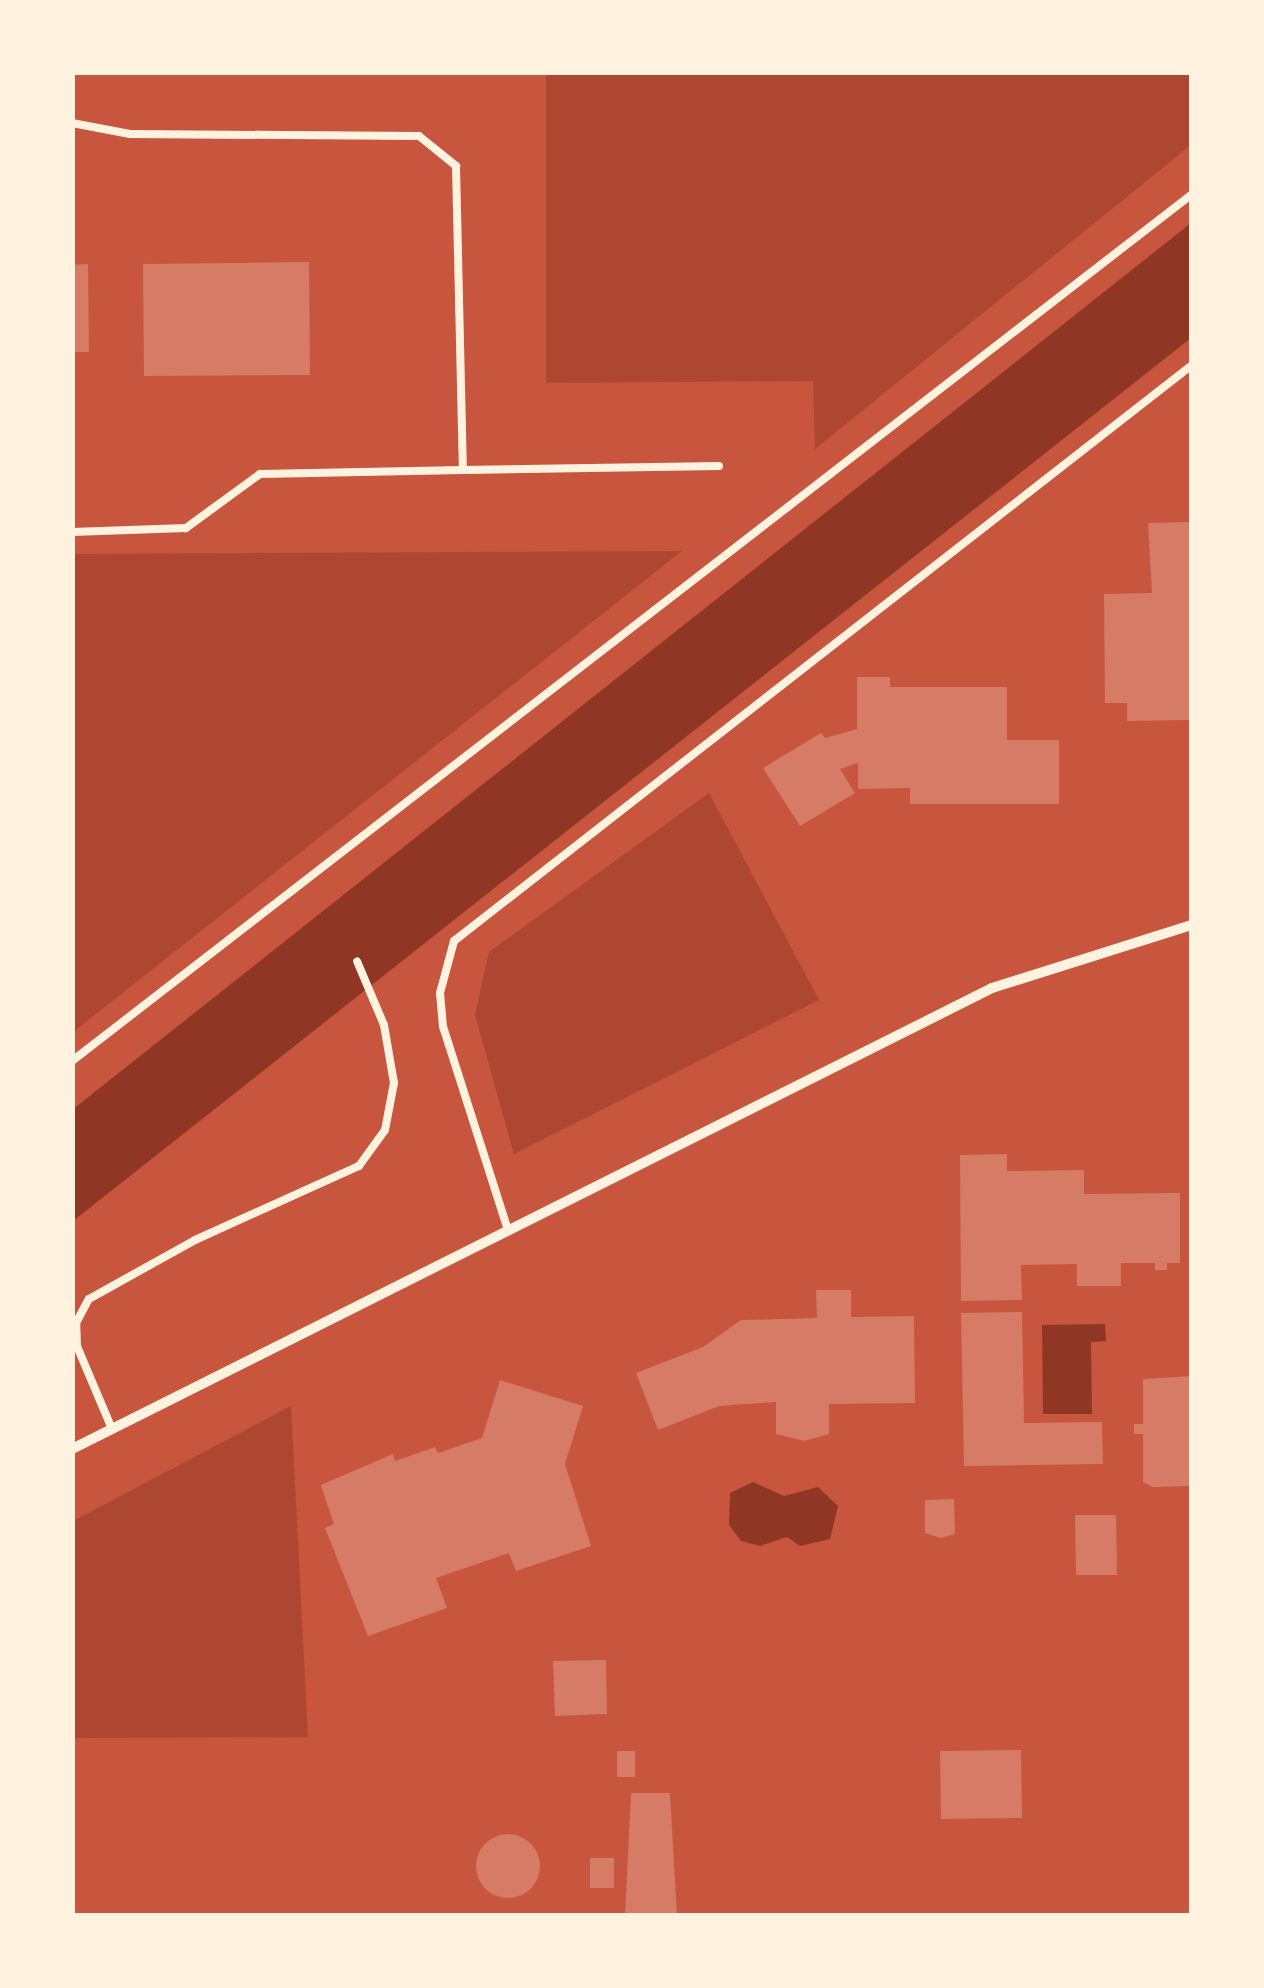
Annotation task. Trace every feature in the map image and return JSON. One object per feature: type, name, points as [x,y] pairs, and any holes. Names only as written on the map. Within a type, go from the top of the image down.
[{"type":"street","points":[[72,1448],[992,988],[1192,925]]},
{"type":"lane","points":[[72,123],[130,134],[419,136],[456,166],[463,470]]},
{"type":"lane","points":[[72,1061],[1192,194]]},
{"type":"lane","points":[[508,1227],[443,1027],[440,993],[454,941],[1192,365]]},
{"type":"lane","points":[[72,532],[186,528],[260,474],[719,466]]},
{"type":"lane","points":[[112,1429],[77,1346],[76,1323],[90,1299],[196,1240],[359,1166],[385,1130],[394,1084],[384,1025],[357,960]]},
{"type":"shaded area","points":[[546,73],[1191,73],[1191,145],[815,449],[813,381],[546,383]]},
{"type":"shaded area","points":[[1191,223],[1191,338],[73,1221],[72,1110]]},
{"type":"shaded area","points":[[682,551],[73,1032],[73,554]]},
{"type":"shaded area","points":[[709,793],[819,1000],[514,1154],[475,1015],[489,952]]},
{"type":"shaded area","points":[[1105,1324],[1106,1341],[1091,1342],[1092,1414],[1043,1414],[1042,1325]]},
{"type":"shaded area","points":[[291,1406],[308,1737],[73,1738],[73,1521]]},
{"type":"shaded area","points":[[753,1482],[784,1496],[818,1487],[838,1506],[830,1539],[800,1546],[787,1537],[760,1546],[741,1541],[729,1525],[730,1493]]},
{"type":"building","points":[[309,262],[310,375],[144,376],[143,264]]},
{"type":"building","points":[[88,264],[89,352],[72,352],[72,265]]},
{"type":"building","points":[[1192,522],[1189,720],[1127,721],[1127,703],[1105,703],[1104,594],[1152,593],[1148,523]]},
{"type":"building","points":[[857,677],[890,677],[890,687],[1007,687],[1007,740],[1059,740],[1059,804],[910,804],[910,788],[858,789],[858,763],[840,769],[855,793],[800,826],[763,768],[821,733],[825,738],[857,729]]},
{"type":"building","points":[[1007,1154],[1007,1171],[1084,1170],[1084,1194],[1180,1193],[1180,1263],[1167,1263],[1167,1270],[1155,1270],[1155,1263],[1121,1263],[1121,1286],[1077,1286],[1077,1264],[1021,1265],[1022,1300],[961,1301],[960,1155]]},
{"type":"building","points":[[816,1290],[851,1290],[851,1317],[914,1316],[915,1403],[829,1404],[829,1434],[804,1441],[776,1434],[776,1402],[719,1406],[658,1430],[636,1373],[703,1347],[741,1320],[817,1318]]},
{"type":"building","points":[[1022,1312],[1024,1423],[1102,1422],[1103,1464],[964,1466],[961,1313]]},
{"type":"building","points":[[1192,1376],[1192,1486],[1153,1487],[1143,1482],[1143,1434],[1134,1434],[1134,1424],[1143,1424],[1143,1379]]},
{"type":"building","points":[[500,1380],[583,1406],[565,1464],[591,1546],[516,1571],[509,1553],[436,1578],[447,1608],[368,1636],[325,1528],[334,1524],[321,1485],[393,1454],[395,1461],[435,1447],[438,1453],[482,1438]]},
{"type":"building","points":[[954,1499],[955,1534],[941,1538],[925,1533],[925,1500]]},
{"type":"building","points":[[1075,1515],[1116,1515],[1117,1575],[1076,1575]]},
{"type":"building","points":[[606,1660],[607,1714],[555,1716],[553,1661]]},
{"type":"building","points":[[1021,1750],[1022,1818],[941,1819],[940,1751]]},
{"type":"building","points":[[617,1751],[635,1751],[635,1777],[617,1777]]},
{"type":"building","points":[[631,1793],[670,1793],[677,1916],[625,1916]]},
{"type":"building","points":[[508,1834],[531,1843],[540,1866],[531,1889],[508,1898],[485,1889],[476,1866],[485,1843]]},
{"type":"building","points":[[590,1858],[614,1858],[614,1888],[590,1888]]}]
